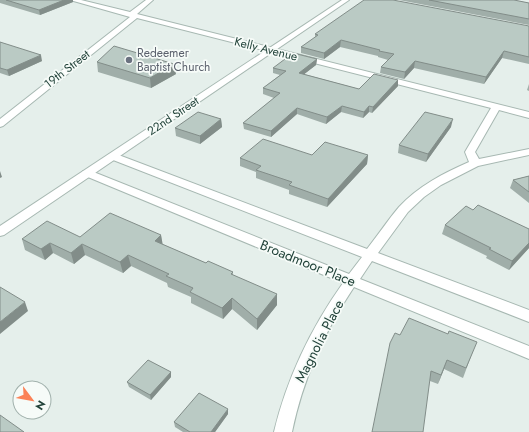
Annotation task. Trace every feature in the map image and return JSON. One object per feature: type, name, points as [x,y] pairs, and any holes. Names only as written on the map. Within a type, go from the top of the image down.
[{"type":"street","name":"Kelly Avenue","points":[[72,0],[529,115]]},
{"type":"street","name":"19th Street","points":[[0,124],[133,16],[150,0]]},
{"type":"street","name":"22nd Street","points":[[0,232],[346,0]]},
{"type":"street","points":[[475,163],[470,152],[496,107]]},
{"type":"street","name":"Magnolia Place","points":[[283,432],[299,374],[328,317],[351,281],[405,208],[430,187],[449,175],[475,163],[529,152]]},
{"type":"street","name":"Broadmoor Place","points":[[112,156],[529,316]]},
{"type":"street","name":"Broadmoor Place","points":[[87,173],[529,353]]},
{"type":"building","points":[[6,0],[64,0],[39,10]]},
{"type":"building","points":[[364,0],[393,0],[529,26],[529,57],[504,51],[486,77],[415,61],[405,72],[381,67],[394,54],[341,40],[324,53],[301,47],[318,35],[315,34]]},
{"type":"building","points":[[429,0],[514,0],[529,3],[529,19]]},
{"type":"building","points":[[0,42],[41,55],[7,70],[0,68]]},
{"type":"building","points":[[114,46],[174,64],[150,78],[97,62]]},
{"type":"building","points":[[293,53],[317,59],[299,73],[359,89],[374,74],[398,80],[373,107],[369,106],[364,112],[342,106],[327,117],[297,108],[271,131],[243,123],[280,93],[263,88],[286,71],[273,68]]},
{"type":"building","points":[[198,112],[221,119],[200,136],[175,128]]},
{"type":"building","points":[[425,112],[453,119],[428,154],[399,145]]},
{"type":"building","points":[[263,139],[312,155],[325,142],[368,155],[328,199],[289,185],[292,182],[256,170],[261,166],[240,158]]},
{"type":"building","points":[[529,176],[529,192],[513,180]]},
{"type":"building","points":[[478,205],[529,229],[529,243],[512,261],[489,249],[491,248],[445,225],[466,206],[473,210]]},
{"type":"building","points":[[110,213],[161,235],[155,241],[206,263],[208,261],[233,272],[231,274],[277,294],[257,319],[232,298],[222,308],[190,292],[193,288],[166,276],[169,274],[128,255],[120,262],[82,244],[71,253],[50,243],[41,249],[22,239],[47,221],[80,237]]},
{"type":"building","points":[[0,287],[25,302],[0,322]]},
{"type":"building","points":[[409,318],[448,334],[449,331],[477,342],[466,368],[447,360],[441,375],[431,371],[423,432],[372,432],[390,343],[395,333],[400,335]]},
{"type":"building","points":[[148,360],[171,372],[150,395],[127,382]]},
{"type":"building","points":[[199,393],[228,409],[211,432],[190,432],[174,422]]},
{"type":"building","points":[[0,415],[24,432],[0,432]]},
{"type":"place","name":"Redeemer Baptist Church","points":[[129,60]]}]
